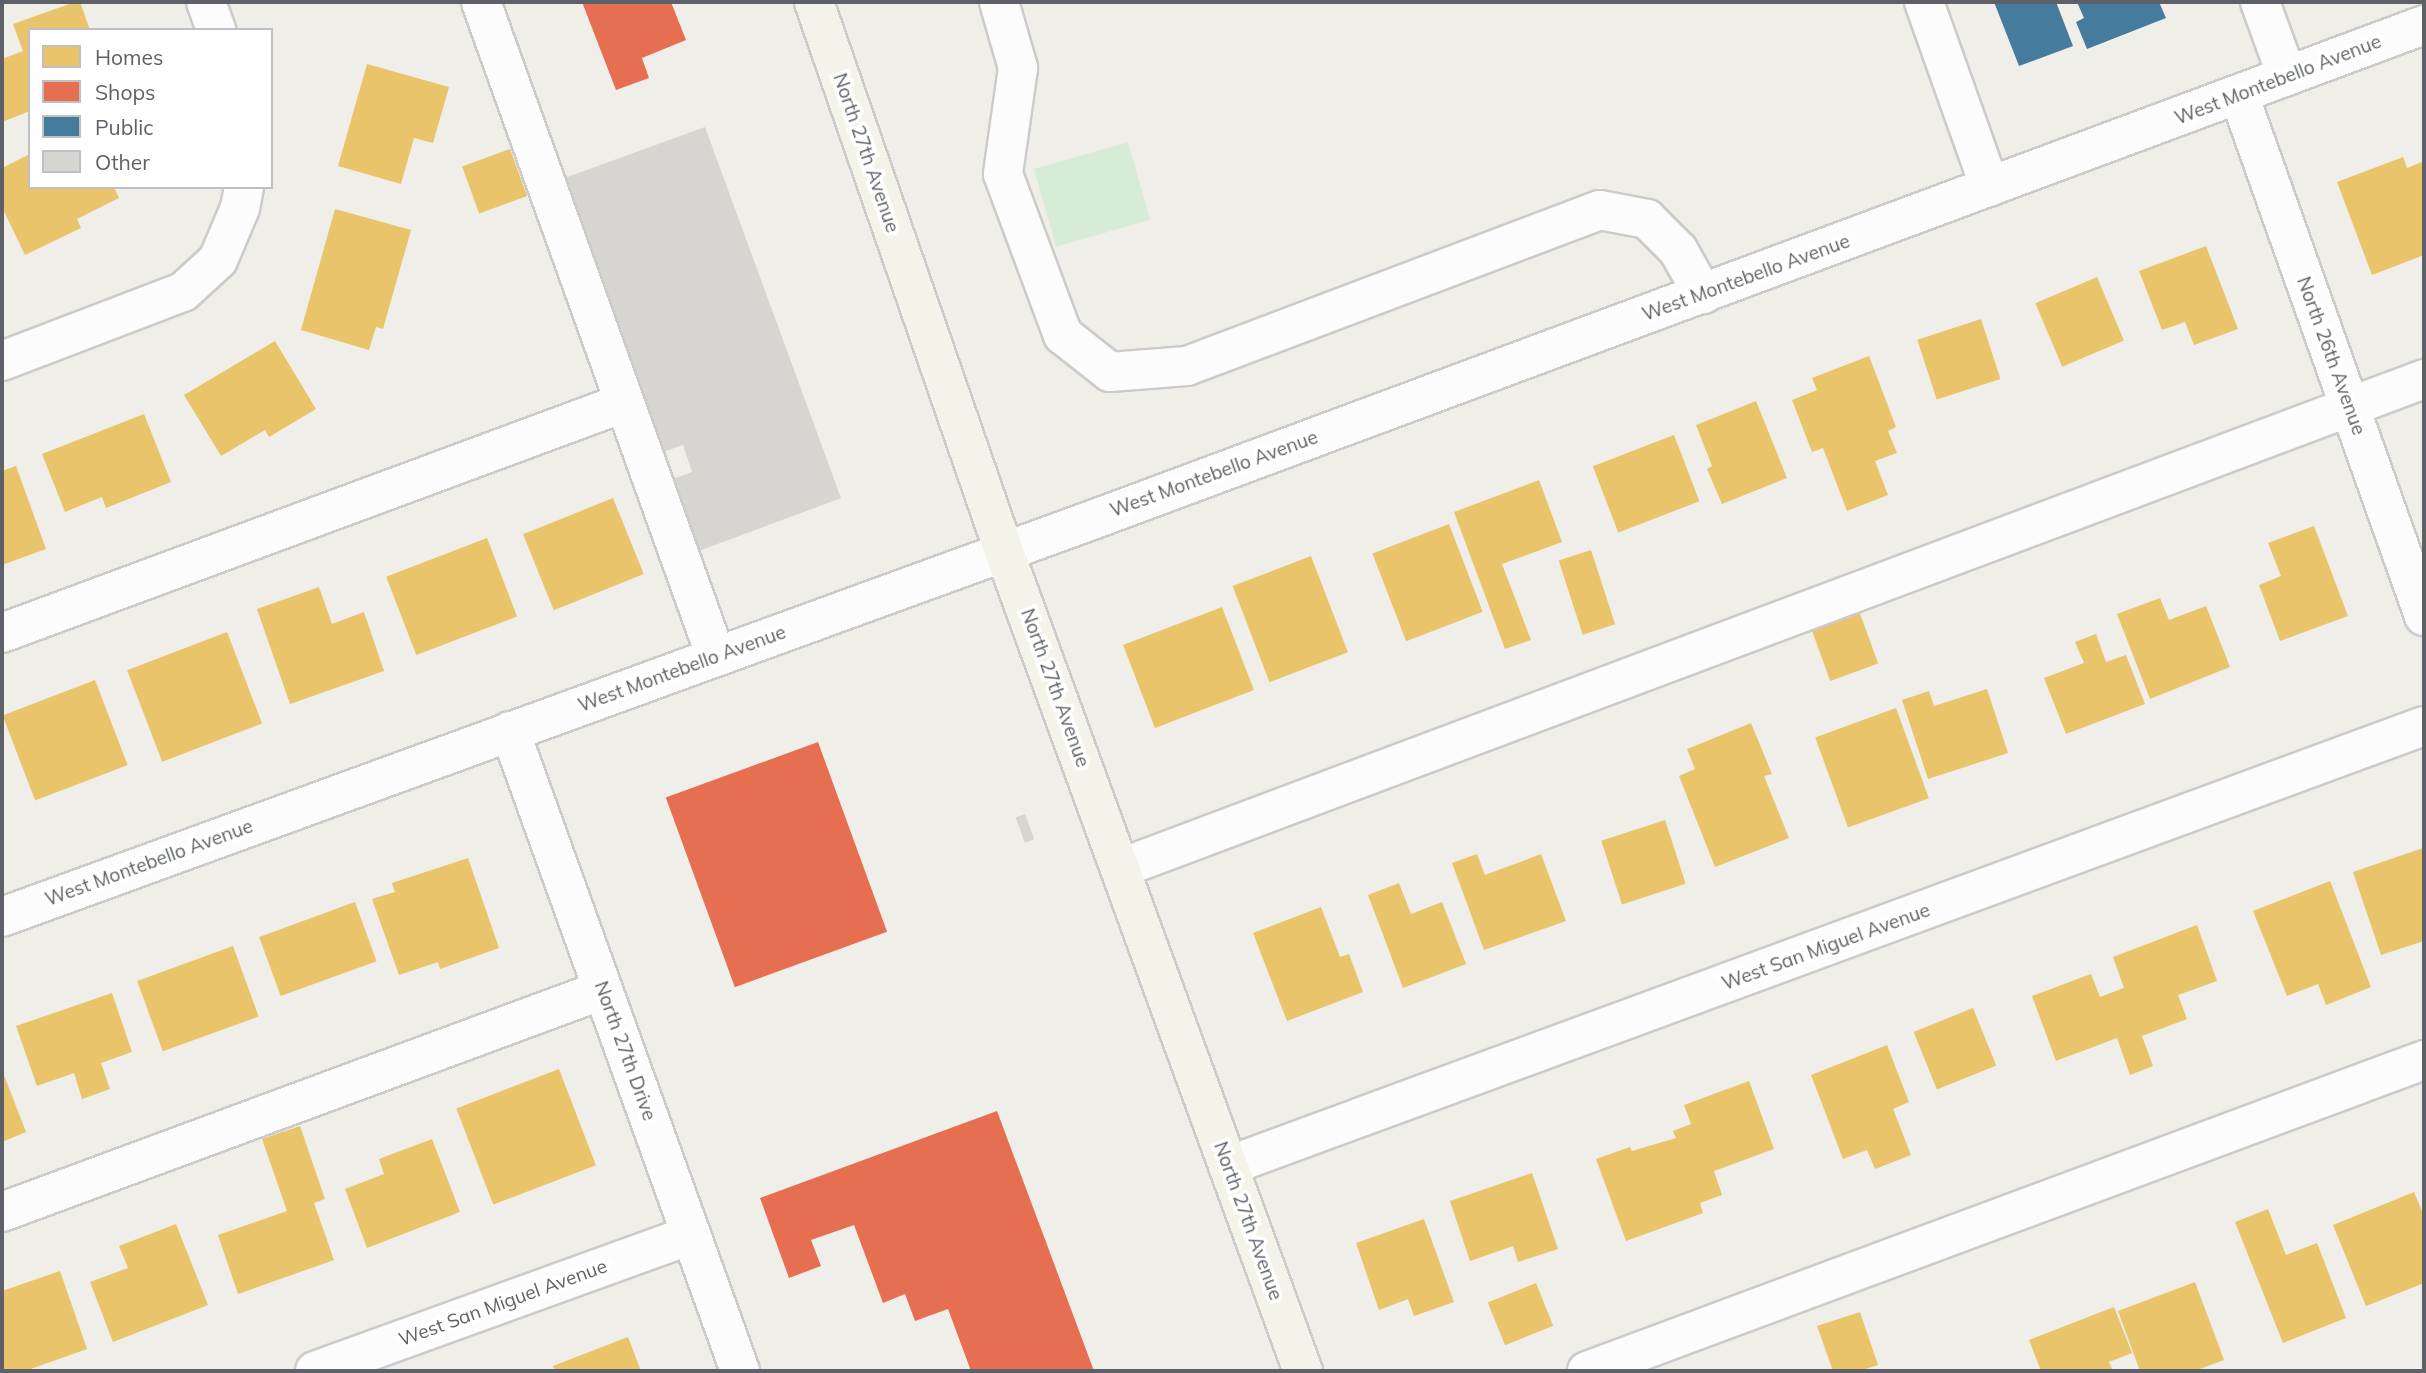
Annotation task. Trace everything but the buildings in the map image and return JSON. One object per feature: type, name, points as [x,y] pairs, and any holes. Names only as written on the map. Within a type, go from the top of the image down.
[{"type":"main road","name":"North 27th Avenue","points":[[814,2],[1004,551],[1303,1371]]},
{"type":"street","points":[[481,2],[716,657]]},
{"type":"street","points":[[999,2],[1018,68],[1003,174],[1063,335],[1110,372],[1186,366],[1600,210],[1647,219],[1678,250],[1703,294]]},
{"type":"street","points":[[1924,2],[1990,187]]},
{"type":"street","points":[[2260,2],[2287,76]]},
{"type":"street","name":"West Montebello Avenue","points":[[2,917],[1703,294],[2424,25]]},
{"type":"street","name":"North 26th Avenue","points":[[2239,94],[2424,616]]},
{"type":"street","points":[[2,361],[183,292],[218,260],[240,208],[244,189]]},
{"type":"street","points":[[1121,868],[2424,379]]},
{"type":"street","points":[[2,633],[623,403]]},
{"type":"street","name":"West San Miguel Avenue","points":[[1228,1166],[2424,726]]},
{"type":"street","name":"North 27th Drive","points":[[510,730],[740,1371]]},
{"type":"street","points":[[2,1212],[602,989]]},
{"type":"street","points":[[1587,1371],[2424,1060]]},
{"type":"street","name":"West San Miguel Avenue","points":[[314,1371],[691,1235]]},
{"type":"green space","points":[[1128,142],[1150,220],[1056,247],[1034,169]]}]
